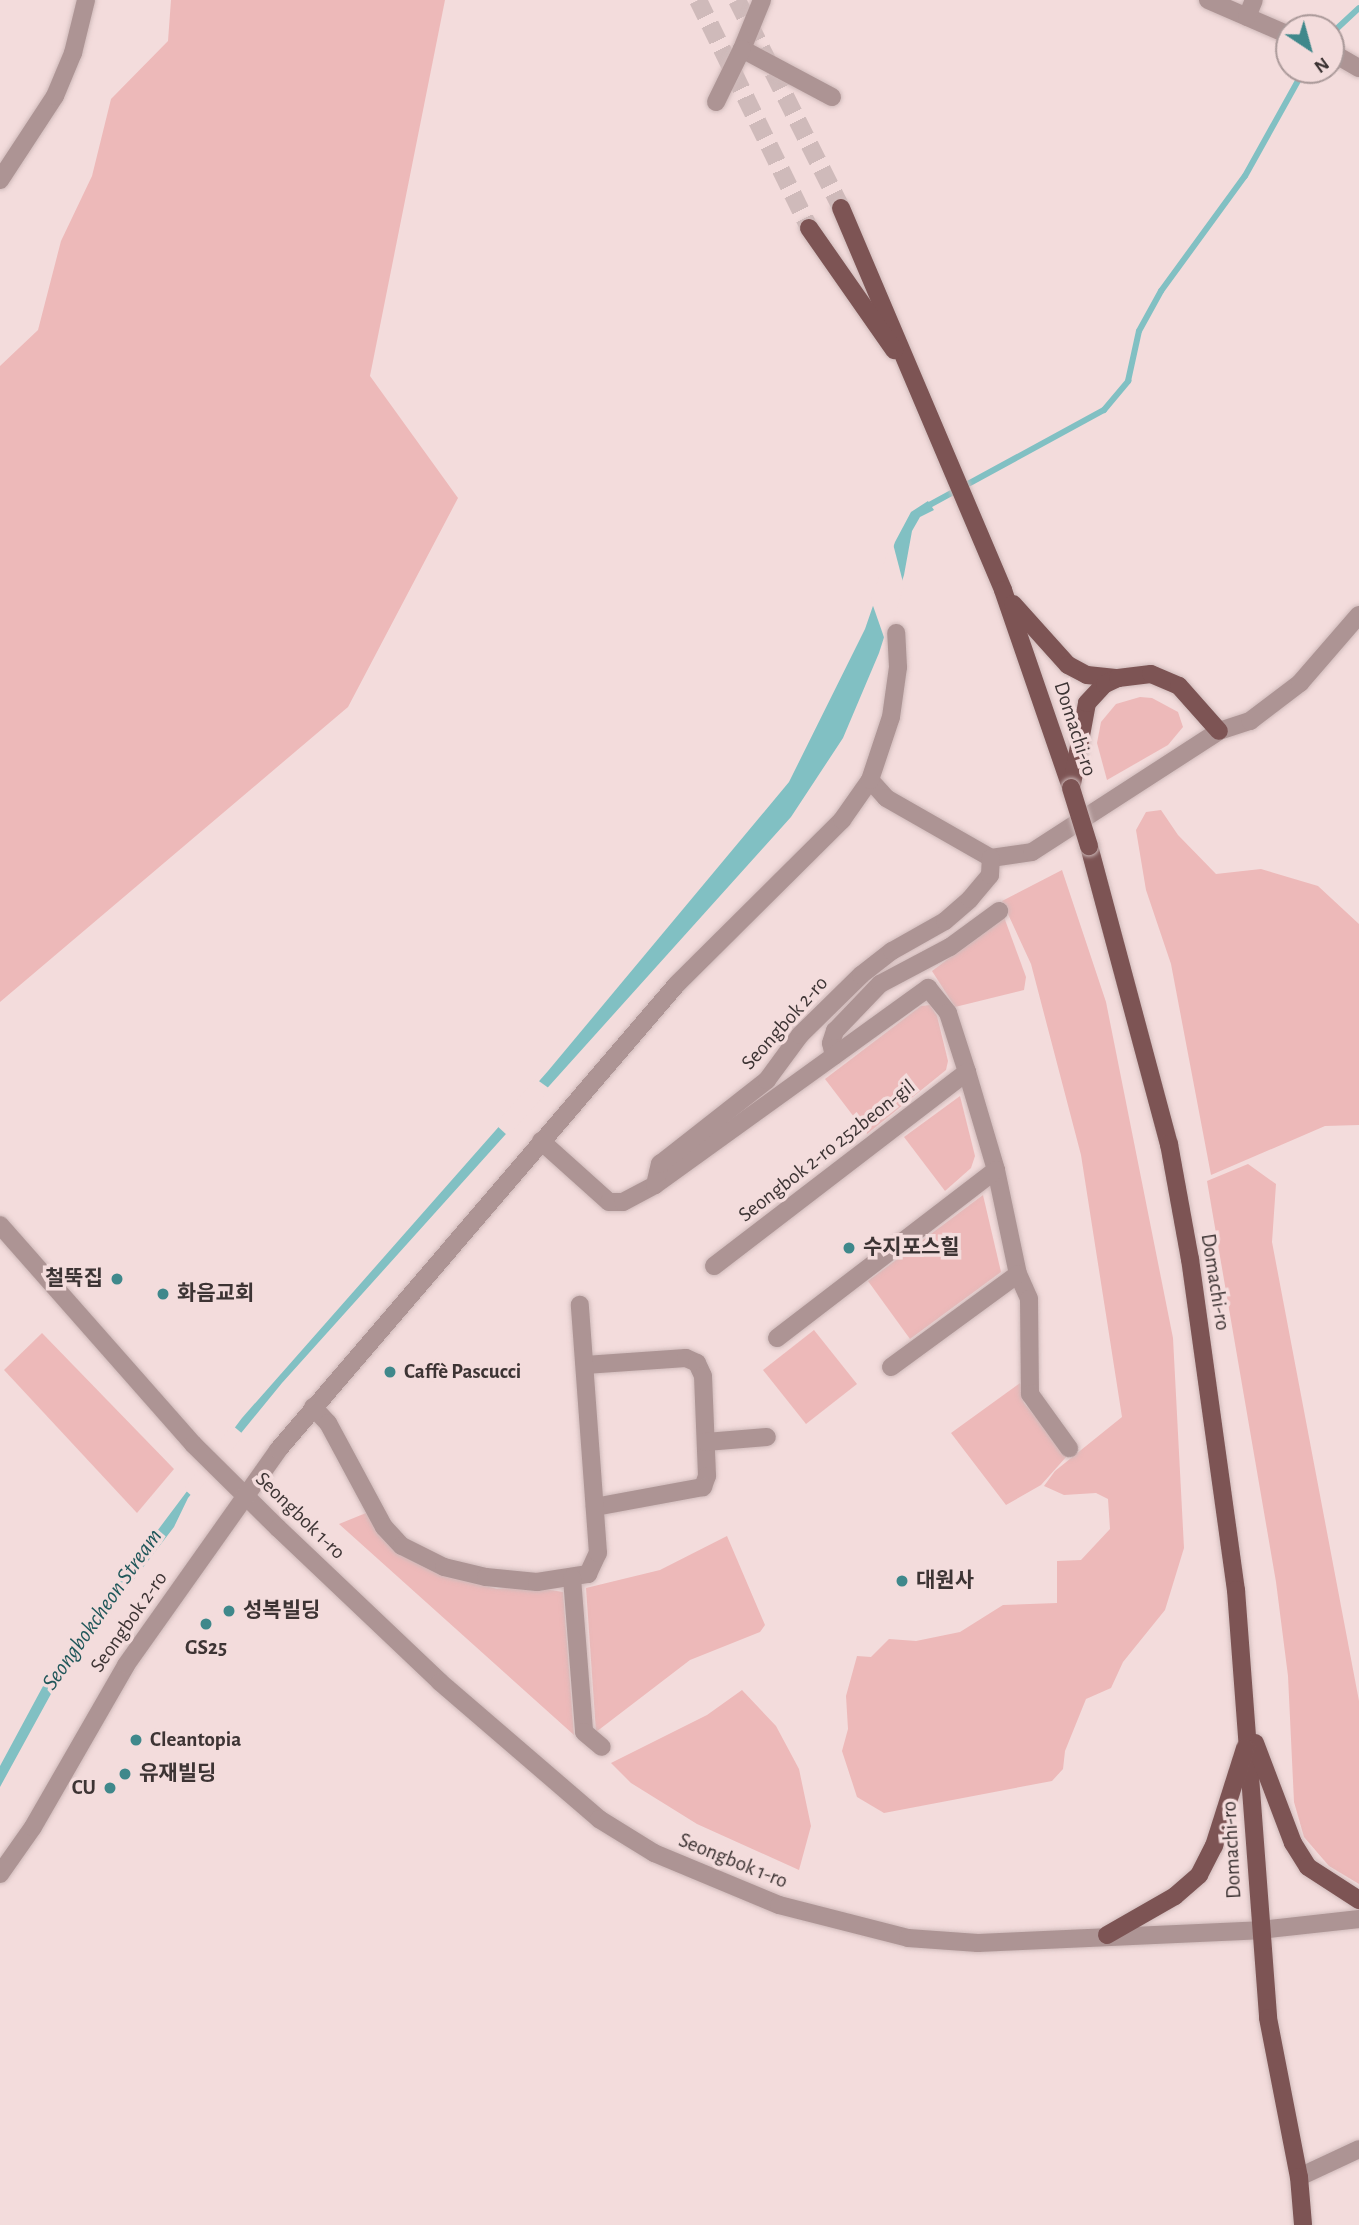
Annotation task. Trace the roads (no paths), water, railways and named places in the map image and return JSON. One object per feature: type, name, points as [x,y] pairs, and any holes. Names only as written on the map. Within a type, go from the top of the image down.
[{"type":"main road","points":[[841,208],[916,382]]},
{"type":"main road","points":[[809,228],[916,382]]},
{"type":"main road","name":"Domachi-ro","points":[[916,382],[1003,590],[1071,788],[1169,1144],[1187,1246],[1236,1590],[1250,1731],[1260,1930],[1276,2078],[1299,2177],[1303,2225]]},
{"type":"main road","points":[[1003,590],[1068,665],[1087,675],[1118,678],[1151,674],[1178,686],[1219,732]]},
{"type":"main road","points":[[1071,788],[1087,703],[1105,684],[1118,678]]},
{"type":"main road","points":[[1250,1731],[1293,1843],[1308,1867],[1359,1900]]},
{"type":"main road","points":[[1107,1934],[1175,1896],[1199,1875],[1230,1802],[1250,1731]]},
{"type":"street","points":[[0,180],[55,96],[73,53],[86,0]]},
{"type":"street","points":[[716,102],[762,0]]},
{"type":"street","points":[[1208,0],[1275,29]]},
{"type":"street","points":[[1247,17],[1255,0]]},
{"type":"street","points":[[742,49],[832,97]]},
{"type":"street","points":[[870,780],[886,798],[991,858],[1032,852],[1219,732],[1250,721],[1300,683],[1359,615]]},
{"type":"street","name":"Seongbok 2-ro","points":[[0,1874],[33,1827],[126,1665],[245,1495],[313,1407],[677,984],[842,820],[870,780],[891,717],[898,667],[896,633]]},
{"type":"street","name":"Seongbok 2-ro","points":[[655,1185],[660,1164],[767,1080],[800,1035],[861,975],[892,951],[945,921],[970,899],[989,875],[991,858]]},
{"type":"street","points":[[834,1056],[831,1043],[835,1031],[880,984],[950,947],[999,911]]},
{"type":"street","points":[[910,968],[948,1013],[996,1170],[1018,1274],[1029,1299],[1030,1394],[1069,1448]]},
{"type":"street","points":[[541,1141],[609,1202],[623,1202],[655,1185],[928,988]]},
{"type":"street","name":"Seongbok 2-ro 252beon-gil","points":[[714,1266],[967,1072]]},
{"type":"street","points":[[777,1338],[996,1170]]},
{"type":"street","name":"Seongbok 1-ro","points":[[0,1225],[193,1444],[245,1495],[440,1682],[599,1819],[654,1853],[759,1898],[835,1923],[908,1938],[978,1943],[1107,1934],[1260,1930],[1359,1919]]},
{"type":"street","points":[[891,1367],[1018,1274]]},
{"type":"street","points":[[313,1407],[328,1423],[384,1527],[402,1546],[444,1567],[485,1577],[537,1582],[587,1574],[598,1553],[580,1305]]},
{"type":"street","points":[[585,1365],[686,1358],[697,1363],[702,1376],[707,1476],[703,1487],[595,1507]]},
{"type":"street","points":[[706,1441],[767,1437]]},
{"type":"street","points":[[572,1578],[584,1732],[601,1748]]},
{"type":"street","points":[[1299,2177],[1359,2149]]},
{"type":"water","name":"Seongbokcheon Stream","points":[[928,501],[934,510],[920,517],[912,531],[904,575],[879,653],[843,738],[791,817],[282,1383],[188,1498],[174,1527],[63,1672],[0,1787],[0,1766],[49,1675],[242,1418],[548,1071],[789,782],[865,629],[895,542],[911,512]]},
{"type":"waterway","points":[[1345,21],[1359,8]]},
{"type":"waterway","points":[[924,508],[1104,410],[1128,381],[1139,331],[1161,291],[1245,176],[1296,84]]},
{"type":"tunnel","points":[[698,0],[809,228]]},
{"type":"tunnel","points":[[737,0],[841,208]]},
{"type":"place","name":"수지포스힐","points":[[849,1248]]},
{"type":"place","name":"철뚝집","points":[[117,1279]]},
{"type":"place","name":"화음교회","points":[[163,1294]]},
{"type":"place","name":"Caffè Pascucci","points":[[390,1372]]},
{"type":"place","name":"대원사","points":[[902,1581]]},
{"type":"place","name":"성복빌딩","points":[[229,1611]]},
{"type":"place","name":"GS25","points":[[206,1624]]},
{"type":"place","name":"Cleantopia","points":[[136,1740]]},
{"type":"place","name":"유재빌딩","points":[[125,1774]]},
{"type":"place","name":"CU","points":[[110,1788]]}]
